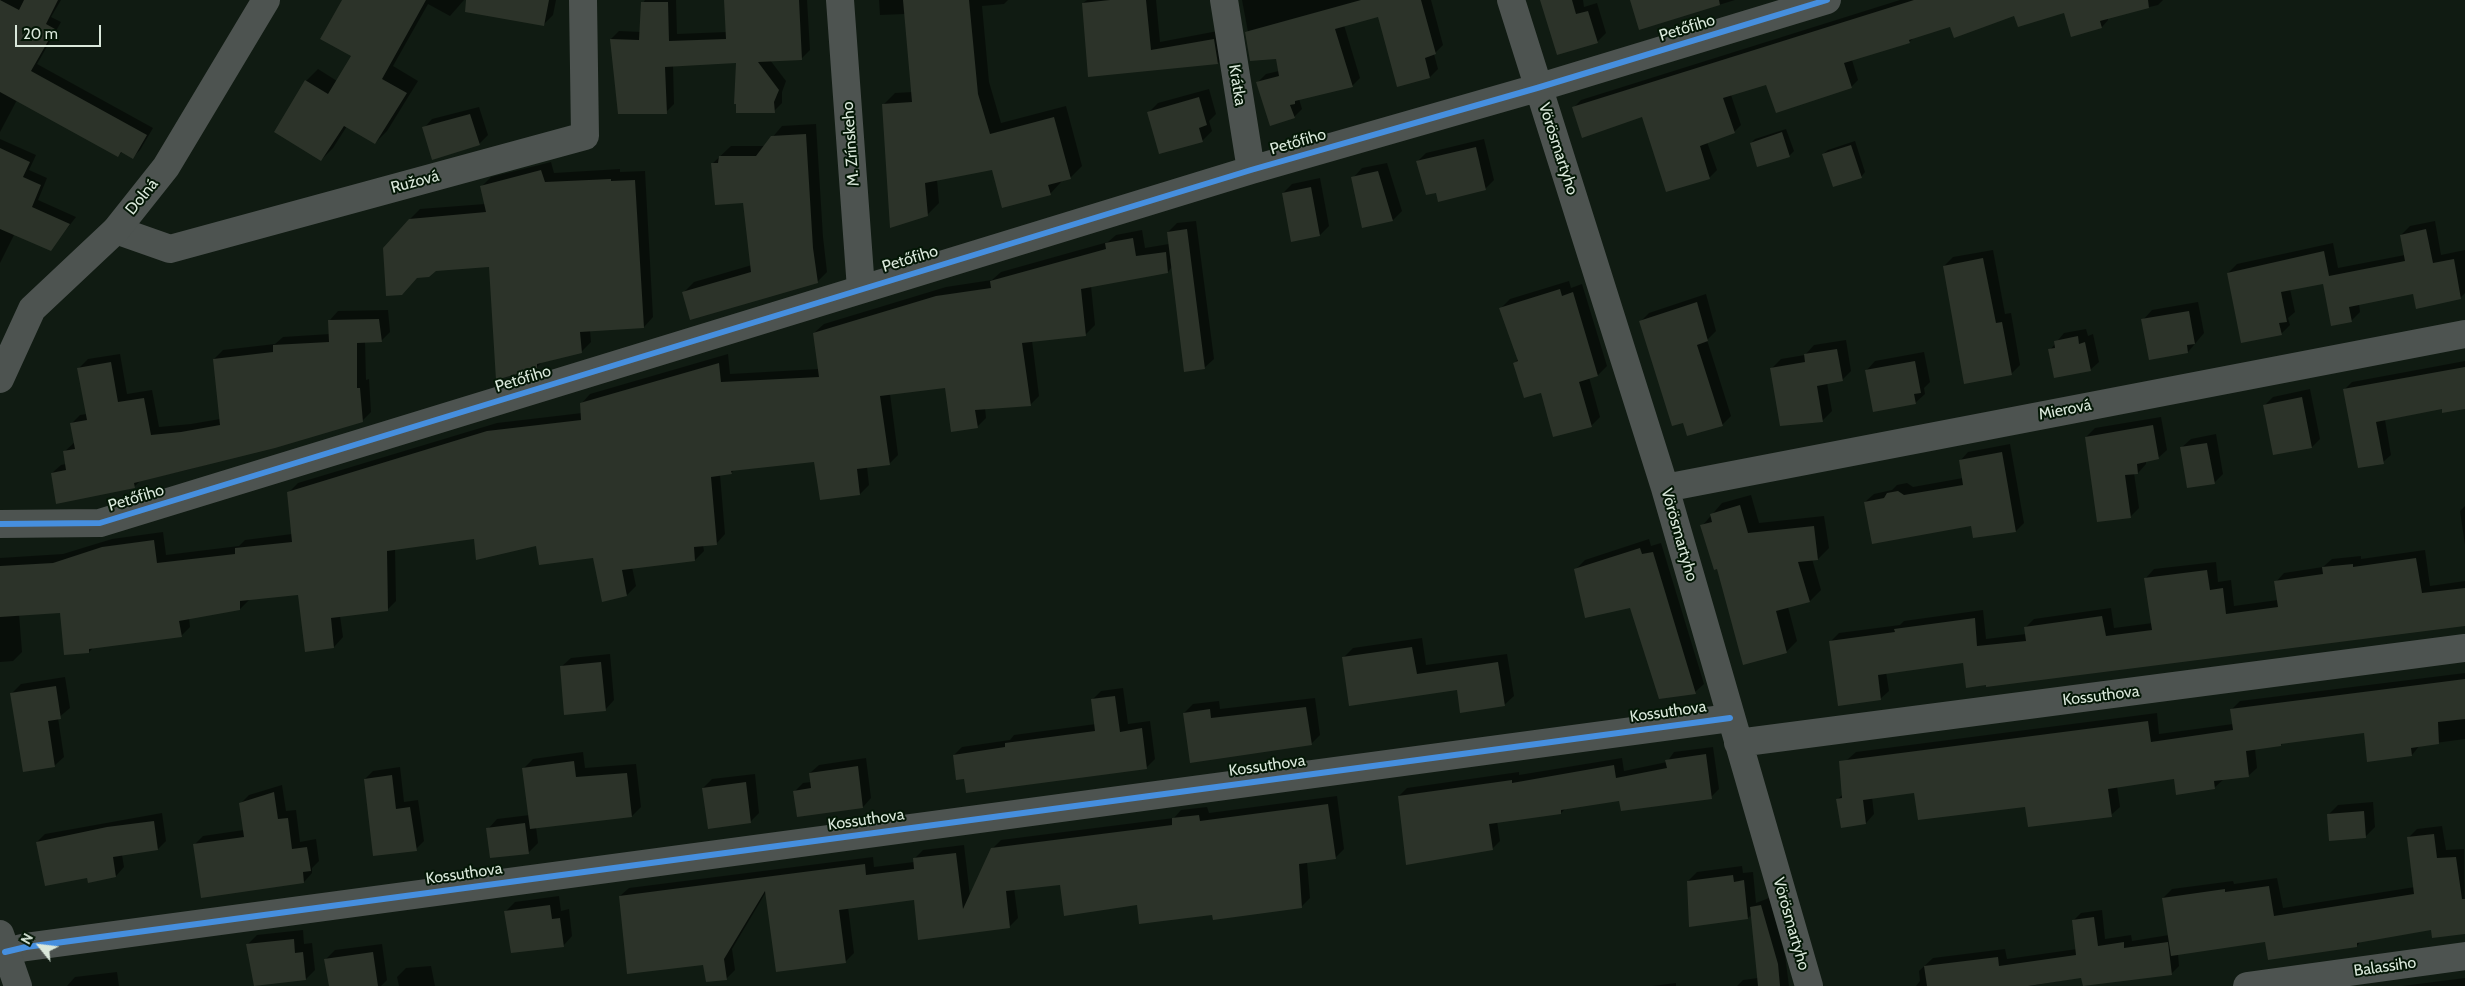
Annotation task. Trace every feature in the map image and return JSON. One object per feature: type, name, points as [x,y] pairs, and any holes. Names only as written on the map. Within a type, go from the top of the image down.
[{"type":"street","name":"Dolná","points":[[0,379],[32,309],[116,230],[166,167],[266,0]]},
{"type":"street","name":"Ružová","points":[[116,230],[170,249],[585,136],[583,0]]},
{"type":"street","name":"M. Zrínskeho","points":[[840,0],[861,289]]},
{"type":"street","name":"Krátka","points":[[1224,0],[1251,170]]},
{"type":"street","name":"Vörösmartyho","points":[[1511,0],[1537,88],[1665,488],[1809,986]]},
{"type":"street","name":"Petőfiho","points":[[0,524],[100,523],[1251,170],[1537,88],[1827,0]]},
{"type":"street","name":"Mierová","points":[[1665,488],[2465,334]]},
{"type":"street","name":"Kossuthova","points":[[2,943],[26,947],[1734,730],[2465,648]]},
{"type":"street","points":[[2,943],[18,986]]},
{"type":"street","name":"Balassiho","points":[[2246,986],[2465,956]]},
{"type":"building","points":[[0,0],[19,10],[24,0],[58,0],[46,24],[55,29],[31,71],[147,135],[133,159],[121,152],[118,157],[0,92]]},
{"type":"building","points":[[342,0],[426,0],[382,79],[407,93],[375,144],[344,126],[321,161],[274,132],[305,80],[328,94],[351,56],[320,39]]},
{"type":"building","points":[[466,0],[549,0],[544,26],[465,12]]},
{"type":"building","points":[[724,0],[799,0],[802,60],[758,62],[779,90],[774,102],[775,113],[736,113],[736,104],[734,104],[736,63],[665,67],[667,114],[618,114],[610,39],[639,40],[641,2],[668,2],[669,41],[726,39]]},
{"type":"building","points":[[903,0],[969,0],[978,94],[990,134],[1054,117],[1071,179],[1048,185],[1051,195],[1002,208],[992,170],[925,183],[928,216],[890,228],[882,104],[912,102]]},
{"type":"building","points":[[1110,0],[1146,0],[1151,50],[1214,39],[1218,64],[1088,77],[1082,3]]},
{"type":"building","points":[[1361,0],[1421,0],[1436,54],[1425,58],[1430,78],[1397,87],[1378,17],[1335,29],[1353,87],[1295,101],[1295,104],[1290,105],[1295,118],[1270,126],[1256,82],[1279,76],[1276,59],[1250,61],[1245,32]]},
{"type":"building","points":[[1540,0],[1572,0],[1576,14],[1588,11],[1598,43],[1557,55]]},
{"type":"building","points":[[1630,0],[1719,0],[1720,5],[1639,30]]},
{"type":"building","points":[[1914,0],[2148,0],[2149,8],[2100,21],[2102,28],[2071,37],[2064,13],[2018,27],[2014,16],[1954,38],[1950,27],[1909,40],[1910,43],[1844,63],[1852,88],[1776,113],[1766,85],[1723,98],[1735,133],[1700,146],[1710,179],[1666,192],[1642,117],[1582,138],[1572,107]]},
{"type":"building","points":[[1199,97],[1207,125],[1199,128],[1203,142],[1159,154],[1147,112]]},
{"type":"building","points":[[470,114],[480,145],[432,160],[422,127]]},
{"type":"building","points":[[1782,132],[1790,157],[1757,167],[1750,143]]},
{"type":"building","points":[[806,134],[813,248],[818,283],[690,320],[682,292],[751,272],[743,203],[715,205],[711,163],[718,163],[719,156],[756,156],[771,136]]},
{"type":"building","points":[[1851,145],[1862,178],[1833,187],[1822,154]]},
{"type":"building","points":[[1476,147],[1486,190],[1438,202],[1436,193],[1426,195],[1416,161]]},
{"type":"building","points":[[0,148],[30,162],[23,177],[41,185],[32,207],[70,224],[51,251],[0,229]]},
{"type":"building","points":[[541,170],[545,182],[611,179],[611,181],[635,180],[644,328],[580,332],[582,353],[537,364],[537,368],[496,380],[489,267],[436,271],[429,277],[417,278],[402,295],[386,296],[383,248],[409,219],[486,212],[480,186]]},
{"type":"building","points":[[1378,171],[1393,221],[1362,228],[1351,177]]},
{"type":"building","points":[[1311,187],[1320,236],[1291,242],[1282,193]]},
{"type":"building","points":[[1187,229],[1205,369],[1184,372],[1167,232]]},
{"type":"building","points":[[2426,229],[2433,263],[2454,259],[2461,299],[2416,309],[2413,294],[2349,307],[2352,322],[2331,326],[2323,284],[2281,292],[2287,322],[2279,323],[2282,335],[2241,343],[2227,273],[2324,251],[2329,276],[2405,261],[2400,235]]},
{"type":"building","points":[[1133,238],[1136,256],[1166,252],[1168,273],[1081,289],[1086,336],[1022,343],[1031,406],[975,410],[978,428],[951,432],[945,388],[880,396],[890,465],[857,469],[860,495],[820,500],[814,462],[731,471],[732,474],[711,477],[717,545],[694,547],[695,561],[622,570],[627,596],[602,602],[593,558],[539,565],[536,546],[476,560],[474,539],[387,551],[388,611],[331,618],[334,648],[305,652],[298,595],[240,601],[240,610],[179,621],[182,637],[89,649],[89,653],[64,655],[60,613],[0,617],[0,566],[53,563],[102,547],[154,540],[157,563],[235,554],[235,548],[292,542],[287,492],[487,431],[581,420],[580,403],[719,363],[721,382],[819,377],[813,333],[936,296],[991,288],[990,281],[1106,249],[1105,243]]},
{"type":"building","points":[[1983,258],[1996,323],[2002,322],[2012,375],[1964,384],[1943,266]]},
{"type":"building","points":[[1560,289],[1562,296],[1573,292],[1598,376],[1579,382],[1592,427],[1553,437],[1541,393],[1524,398],[1513,363],[1518,361],[1499,308]]},
{"type":"building","points":[[1697,302],[1708,341],[1697,345],[1723,426],[1687,436],[1683,423],[1672,426],[1639,321]]},
{"type":"building","points":[[2189,311],[2195,344],[2187,345],[2188,353],[2149,360],[2141,319]]},
{"type":"building","points":[[379,319],[382,342],[357,343],[357,388],[360,388],[363,422],[275,448],[134,483],[135,488],[56,504],[51,473],[66,470],[63,451],[75,449],[70,423],[87,420],[77,368],[111,362],[118,402],[144,398],[151,435],[181,432],[220,425],[213,359],[273,352],[273,345],[329,342],[328,320]]},
{"type":"building","points":[[2078,336],[2079,344],[2085,342],[2091,371],[2054,378],[2048,349],[2055,348],[2054,341]]},
{"type":"building","points":[[1837,349],[1843,381],[1817,386],[1823,422],[1780,426],[1770,368],[1805,362],[1804,354]]},
{"type":"building","points":[[1915,361],[1921,393],[1914,394],[1916,404],[1873,412],[1865,370]]},
{"type":"building","points":[[2465,367],[2465,409],[2442,413],[2442,409],[2376,422],[2384,464],[2358,468],[2343,389]]},
{"type":"building","points":[[2302,397],[2312,448],[2273,455],[2263,405]]},
{"type":"building","points":[[2153,425],[2159,459],[2137,464],[2138,474],[2125,475],[2131,518],[2097,522],[2085,437]]},
{"type":"building","points":[[2207,443],[2215,484],[2187,488],[2180,447]]},
{"type":"building","points":[[2002,452],[2016,532],[1973,538],[1971,526],[1872,544],[1864,502],[1884,498],[1887,493],[1898,491],[1904,495],[1963,485],[1959,460]]},
{"type":"building","points":[[1740,505],[1748,533],[1814,526],[1818,560],[1798,562],[1810,602],[1776,611],[1787,653],[1743,665],[1717,569],[1714,570],[1700,525],[1712,522],[1710,514]]},
{"type":"building","points":[[1640,548],[1642,554],[1653,552],[1696,694],[1659,699],[1630,608],[1585,618],[1574,569]]},
{"type":"building","points":[[2416,558],[2422,593],[2465,588],[2465,626],[1986,687],[1986,685],[1966,688],[1963,663],[1878,675],[1881,700],[1838,706],[1829,641],[1895,632],[1894,629],[1975,618],[1977,646],[2026,641],[2024,627],[2102,616],[2106,636],[2152,630],[2144,578],[2207,570],[2210,590],[2223,588],[2226,614],[2278,607],[2274,581],[2323,574],[2322,567],[2353,564],[2353,567]]},
{"type":"building","points":[[1412,647],[1417,674],[1498,662],[1505,706],[1460,713],[1457,690],[1349,706],[1342,657]]},
{"type":"building","points":[[601,662],[606,711],[564,715],[560,666]]},
{"type":"building","points":[[2465,679],[2465,719],[2438,722],[2439,744],[2411,748],[2412,756],[2367,762],[2364,733],[2281,744],[2281,746],[2246,751],[2249,777],[2214,781],[2215,789],[2176,795],[2174,779],[2108,789],[2112,817],[2028,827],[2025,807],[1918,820],[1914,793],[1863,800],[1866,824],[1841,828],[1836,799],[1842,798],[1839,761],[2148,721],[2151,742],[2233,730],[2230,709]]},
{"type":"building","points":[[56,686],[61,719],[48,721],[55,767],[23,772],[10,693]]},
{"type":"building","points":[[1115,696],[1120,732],[1142,728],[1147,769],[966,793],[964,779],[956,780],[953,755],[1005,747],[1005,743],[1095,731],[1091,699]]},
{"type":"building","points":[[1306,707],[1312,745],[1190,763],[1183,713],[1210,709],[1211,718]]},
{"type":"building","points":[[1706,754],[1712,799],[1621,811],[1619,801],[1561,810],[1561,814],[1489,824],[1493,850],[1406,865],[1398,796],[1512,780],[1512,783],[1614,765],[1616,778],[1667,768],[1665,760]]},
{"type":"building","points":[[574,761],[576,777],[627,773],[632,817],[530,829],[522,768]]},
{"type":"building","points":[[858,766],[863,808],[797,817],[793,791],[811,788],[809,773]]},
{"type":"building","points":[[392,775],[396,809],[410,807],[417,851],[373,856],[364,779]]},
{"type":"building","points":[[746,782],[751,823],[708,829],[702,788]]},
{"type":"building","points":[[274,792],[278,819],[288,818],[292,849],[307,847],[311,871],[303,872],[304,883],[201,898],[193,844],[244,837],[239,803]]},
{"type":"building","points":[[1328,804],[1336,859],[1299,864],[1302,908],[1213,920],[1212,915],[1139,924],[1137,905],[1064,916],[1060,885],[1006,891],[1010,928],[918,940],[914,900],[839,910],[846,963],[776,972],[765,891],[724,959],[727,980],[706,982],[703,965],[627,974],[619,896],[865,864],[866,875],[914,869],[913,858],[956,853],[963,909],[991,848],[1172,825],[1172,818],[1199,815],[1200,821]]},
{"type":"building","points":[[2364,811],[2366,838],[2329,841],[2327,814]]},
{"type":"building","points":[[154,821],[158,850],[113,857],[116,877],[88,883],[87,878],[45,886],[36,842],[107,827]]},
{"type":"building","points":[[525,823],[529,854],[490,858],[486,828]]},
{"type":"building","points":[[2434,834],[2437,858],[2456,857],[2462,899],[2465,899],[2465,934],[2432,938],[2431,930],[2357,943],[2357,947],[2268,960],[2265,942],[2171,956],[2162,898],[2225,889],[2225,892],[2269,886],[2274,916],[2414,894],[2407,837]]},
{"type":"building","points":[[1733,875],[1734,882],[1744,880],[1748,919],[1689,927],[1687,881]]},
{"type":"building","points":[[550,905],[552,919],[560,918],[564,947],[511,953],[504,911]]},
{"type":"building","points":[[1761,905],[1778,964],[1780,986],[1758,986],[1750,907]]},
{"type":"building","points":[[2094,917],[2098,946],[2124,942],[2124,948],[2168,942],[2172,975],[2083,986],[2081,978],[2028,986],[1927,986],[1924,966],[1998,957],[1999,966],[2076,955],[2072,920]]},
{"type":"building","points":[[294,939],[295,953],[303,952],[306,980],[254,986],[246,944]]},
{"type":"building","points":[[373,952],[378,986],[329,986],[324,959]]},
{"type":"cycle path","points":[[0,524],[100,523],[1251,170],[1537,88],[1827,0]]},
{"type":"cycle path","points":[[5,952],[26,947],[1730,718]]}]
